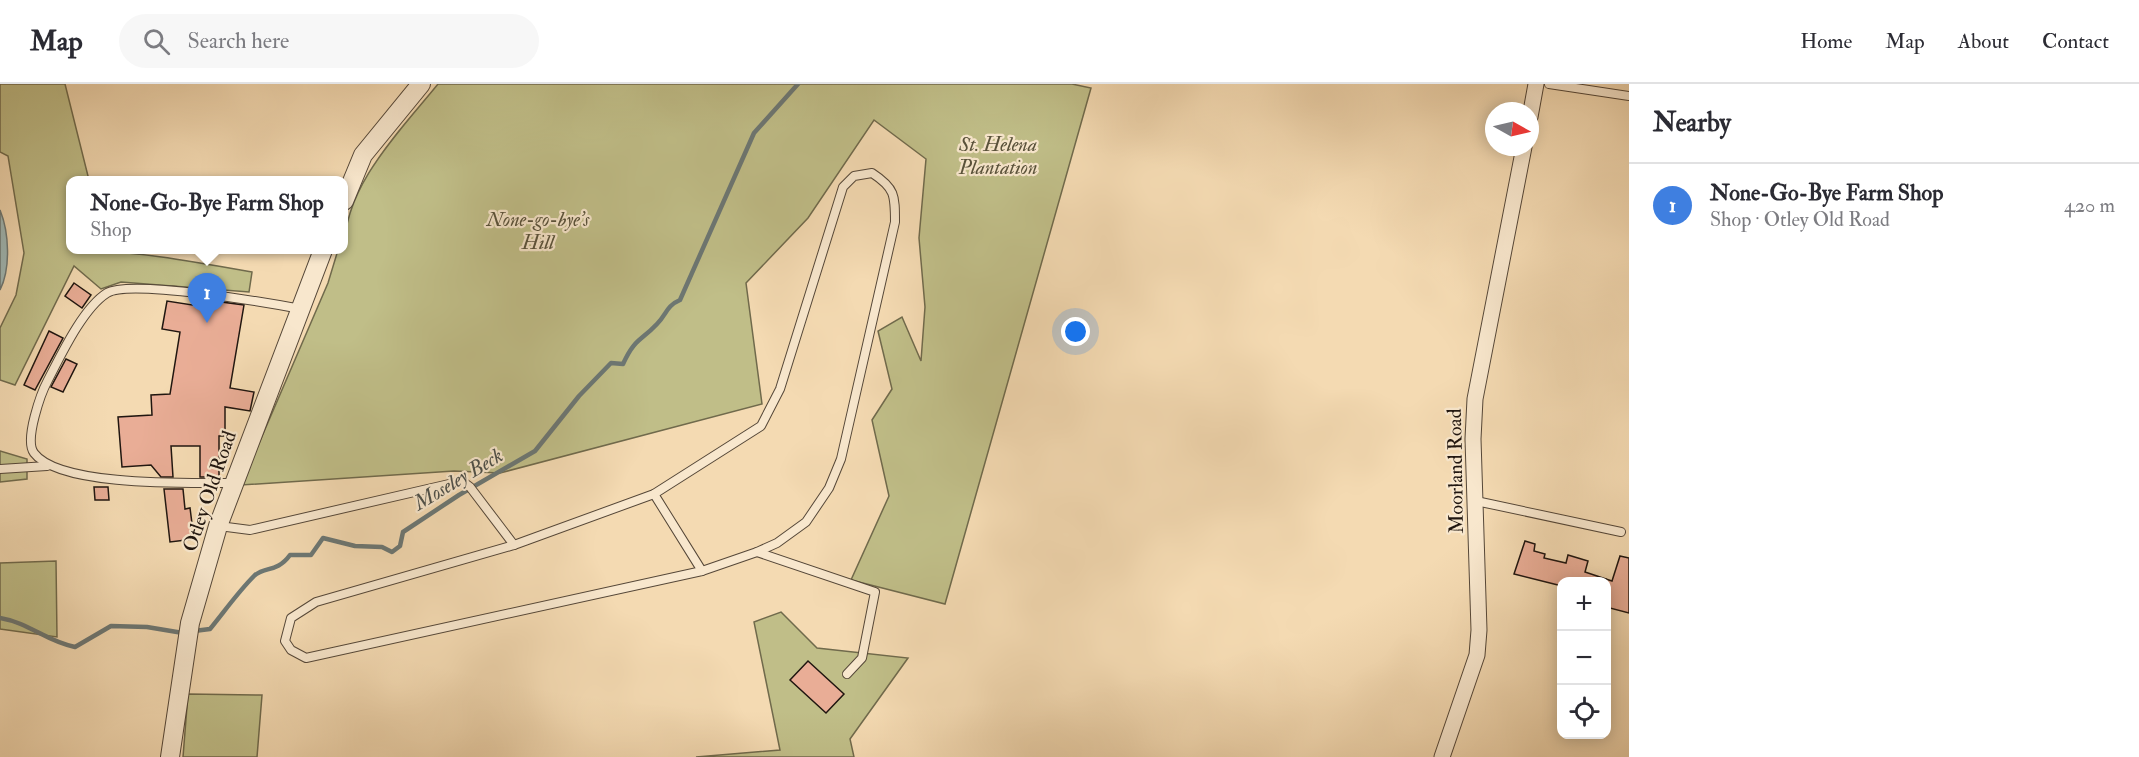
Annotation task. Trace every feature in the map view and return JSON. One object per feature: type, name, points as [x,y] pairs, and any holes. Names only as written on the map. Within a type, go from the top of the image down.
[{"type":"street","points":[[348,191],[363,155],[421,84]]},
{"type":"street","points":[[1533,102],[1536,84]]},
{"type":"street","name":"Moorland Road","points":[[1442,757],[1477,656],[1479,630],[1473,439],[1475,399],[1522,156]]},
{"type":"street","name":"Otley Old Road","points":[[170,757],[189,630],[218,526],[320,254]]},
{"type":"lane","points":[[1549,84],[1629,96]]},
{"type":"lane","points":[[872,173],[889,184],[896,199],[895,222],[841,459],[829,488],[806,522],[777,543],[702,571],[306,658],[291,650],[285,640],[291,618],[316,602],[514,545],[654,494],[760,426],[780,389],[843,187],[854,176],[872,173]]},
{"type":"lane","points":[[47,466],[32,452],[29,439],[43,388],[89,311],[107,293],[127,288],[241,298],[301,309]]},
{"type":"lane","points":[[0,470],[47,466],[123,482],[234,483]]},
{"type":"lane","points":[[218,526],[250,530],[462,482],[477,495],[514,545]]},
{"type":"lane","points":[[654,494],[702,571]]},
{"type":"lane","points":[[1476,501],[1622,532]]},
{"type":"lane","points":[[757,552],[875,592],[862,658],[847,674]]},
{"type":"green space","points":[[0,84],[65,84],[88,176],[66,176],[66,254],[138,254],[252,272],[249,292],[121,282],[101,289],[74,266],[15,385],[0,380],[0,328],[16,295],[24,253],[8,156],[0,152]]},
{"type":"green space","points":[[438,84],[1072,84],[1091,88],[945,604],[851,580],[889,496],[872,420],[892,389],[878,331],[902,317],[921,361],[925,307],[919,238],[926,159],[874,120],[808,218],[746,283],[762,404],[500,473],[454,471],[241,485],[328,283],[337,254],[348,254],[348,220],[353,204],[364,182],[392,140]]},
{"type":"green space","points":[[0,451],[27,459],[27,479],[0,482]]},
{"type":"green space","points":[[56,561],[57,637],[0,629],[0,563]]},
{"type":"green space","points":[[781,612],[817,648],[908,658],[850,739],[854,757],[696,757],[780,750],[754,622]]},
{"type":"green space","points":[[188,694],[262,695],[257,757],[183,757]]},
{"type":"water","points":[[0,210],[8,250],[4,281],[0,290]]},
{"type":"building","points":[[74,283],[91,295],[82,308],[65,296]]},
{"type":"building","points":[[206,300],[244,305],[230,388],[254,392],[250,411],[225,407],[225,436],[219,436],[219,477],[200,477],[200,446],[171,446],[173,477],[161,477],[151,465],[122,467],[118,417],[152,415],[151,395],[170,394],[180,332],[162,329],[167,301],[205,307]]},
{"type":"building","points":[[49,331],[63,338],[35,390],[24,385]]},
{"type":"building","points":[[66,359],[77,364],[63,392],[51,387]]},
{"type":"building","points":[[94,487],[108,487],[109,500],[95,500]]},
{"type":"building","points":[[164,489],[183,489],[185,509],[190,508],[194,539],[170,542]]},
{"type":"building","points":[[1525,541],[1535,544],[1534,551],[1545,554],[1544,558],[1566,563],[1568,555],[1588,561],[1585,572],[1600,577],[1557,577],[1557,585],[1514,574]]},
{"type":"building","points":[[1620,556],[1629,558],[1629,613],[1611,608],[1612,581]]},
{"type":"building","points":[[808,661],[844,694],[826,713],[790,680]]},
{"type":"waterway","name":"Moseley Beck","points":[[194,631],[210,629],[258,573],[276,567],[290,555],[311,555],[323,538],[355,546],[382,547],[392,552],[400,546],[403,532],[459,495],[535,451],[579,396],[611,363],[623,364],[635,345],[657,324],[669,308],[680,300],[754,133],[798,84]]},
{"type":"waterway","name":"Moseley Beck","points":[[0,618],[11,620],[55,641],[75,647],[111,626],[147,627],[183,633]]},
{"type":"place","name":"None-Go-Bye Farm Shop","points":[[207,323]]},
{"type":"park label","name":"St. Helena Plantation","points":[[998,156]]},
{"type":"park label","name":"None-go-bye's Hill","points":[[538,230]]}]
